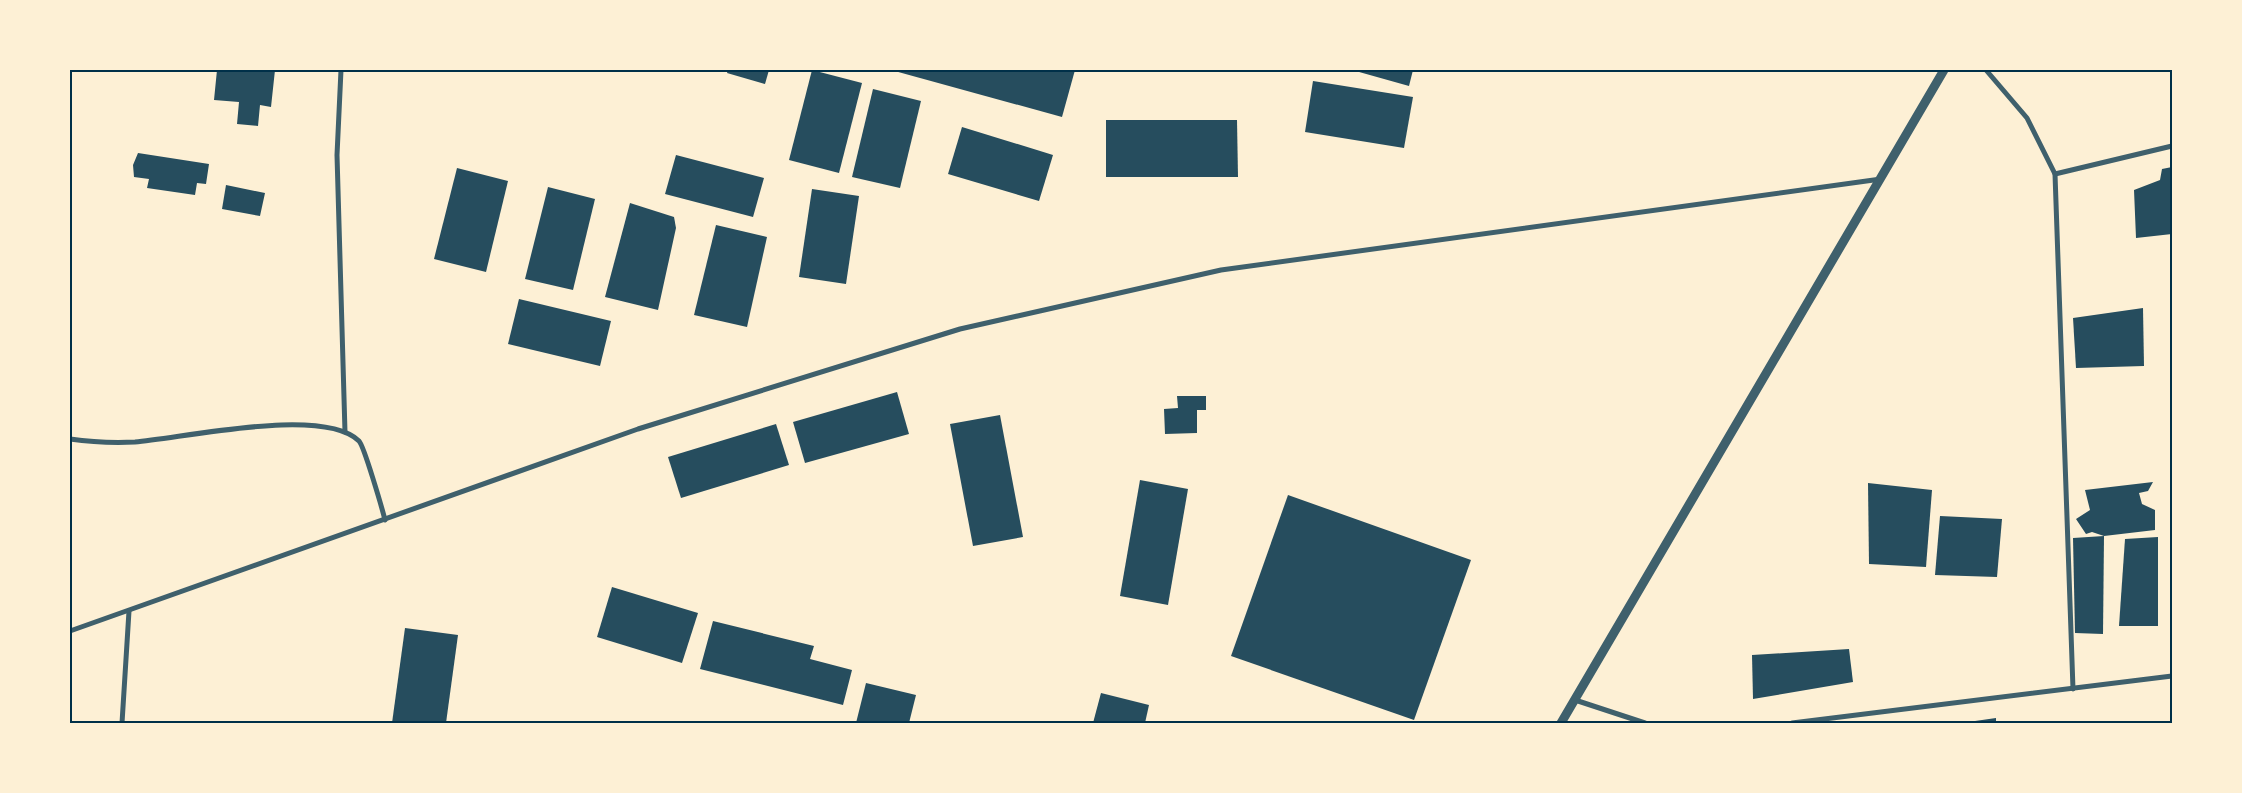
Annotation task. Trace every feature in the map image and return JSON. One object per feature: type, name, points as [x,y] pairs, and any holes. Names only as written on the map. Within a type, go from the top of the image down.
[{"type":"street","points":[[341,70],[337,155],[345,432]]},
{"type":"street","points":[[1561,723],[1882,179],[1944,70]]},
{"type":"street","points":[[1986,70],[2027,118],[2055,174],[2073,689]]},
{"type":"street","points":[[2055,174],[2172,146]]},
{"type":"street","points":[[70,631],[386,520],[638,428],[960,329],[1221,270],[1882,179]]},
{"type":"street","points":[[70,439],[134,442],[220,430],[300,424],[345,432],[360,442],[386,520]]},
{"type":"street","points":[[122,723],[129,611]]},
{"type":"street","points":[[1792,723],[2172,676]]},
{"type":"street","points":[[1575,700],[1645,723]]},
{"type":"building","points":[[217,70],[275,70],[271,107],[260,105],[258,126],[237,124],[239,102],[214,100]]},
{"type":"building","points":[[728,70],[769,70],[765,84],[727,73]]},
{"type":"building","points":[[812,70],[862,83],[839,173],[789,160]]},
{"type":"building","points":[[891,70],[1075,70],[1062,117]]},
{"type":"building","points":[[1352,70],[1413,70],[1409,86]]},
{"type":"building","points":[[1313,81],[1413,97],[1404,148],[1305,132]]},
{"type":"building","points":[[873,89],[921,101],[900,188],[852,177]]},
{"type":"building","points":[[1106,120],[1237,120],[1238,177],[1106,177]]},
{"type":"building","points":[[962,127],[1053,155],[1039,201],[948,174]]},
{"type":"building","points":[[138,153],[209,164],[206,184],[197,183],[195,195],[147,188],[149,179],[134,177],[133,165]]},
{"type":"building","points":[[676,155],[764,178],[753,217],[665,194]]},
{"type":"building","points":[[2172,167],[2172,234],[2136,238],[2134,190],[2160,180],[2162,169]]},
{"type":"building","points":[[457,168],[508,181],[486,272],[434,259]]},
{"type":"building","points":[[226,185],[265,193],[260,216],[222,209]]},
{"type":"building","points":[[548,187],[595,199],[573,290],[525,279]]},
{"type":"building","points":[[812,189],[859,196],[846,284],[799,277]]},
{"type":"building","points":[[630,203],[674,217],[676,228],[658,310],[605,297]]},
{"type":"building","points":[[716,225],[767,237],[747,327],[694,315]]},
{"type":"building","points":[[519,299],[611,321],[600,366],[508,344]]},
{"type":"building","points":[[2143,308],[2144,366],[2076,368],[2073,318]]},
{"type":"building","points":[[897,392],[909,434],[805,463],[793,422]]},
{"type":"building","points":[[1177,396],[1206,396],[1206,410],[1197,410],[1197,433],[1165,434],[1164,409],[1178,408]]},
{"type":"building","points":[[1000,415],[1023,537],[973,546],[950,424]]},
{"type":"building","points":[[776,424],[789,465],[681,498],[668,457]]},
{"type":"building","points":[[1140,480],[1188,489],[1168,605],[1120,596]]},
{"type":"building","points":[[2153,482],[2148,491],[2139,493],[2142,504],[2155,510],[2155,530],[2104,536],[2092,532],[2086,534],[2076,519],[2090,510],[2085,490]]},
{"type":"building","points":[[1868,483],[1932,490],[1926,567],[1869,564]]},
{"type":"building","points":[[1288,495],[1471,560],[1414,720],[1231,656]]},
{"type":"building","points":[[1940,516],[2002,519],[1997,577],[1935,575]]},
{"type":"building","points":[[2104,536],[2103,634],[2075,633],[2073,538]]},
{"type":"building","points":[[2158,537],[2158,626],[2119,626],[2125,539]]},
{"type":"building","points":[[612,587],[698,613],[682,663],[597,637]]},
{"type":"building","points":[[713,621],[814,646],[810,659],[852,670],[843,705],[700,669]]},
{"type":"building","points":[[405,628],[458,635],[446,723],[392,723]]},
{"type":"building","points":[[1849,649],[1853,682],[1753,699],[1752,655]]},
{"type":"building","points":[[866,683],[916,695],[909,723],[856,723]]},
{"type":"building","points":[[1101,693],[1149,705],[1145,723],[1093,723]]},
{"type":"building","points":[[1996,718],[1996,723],[1968,723],[1968,722]]}]
